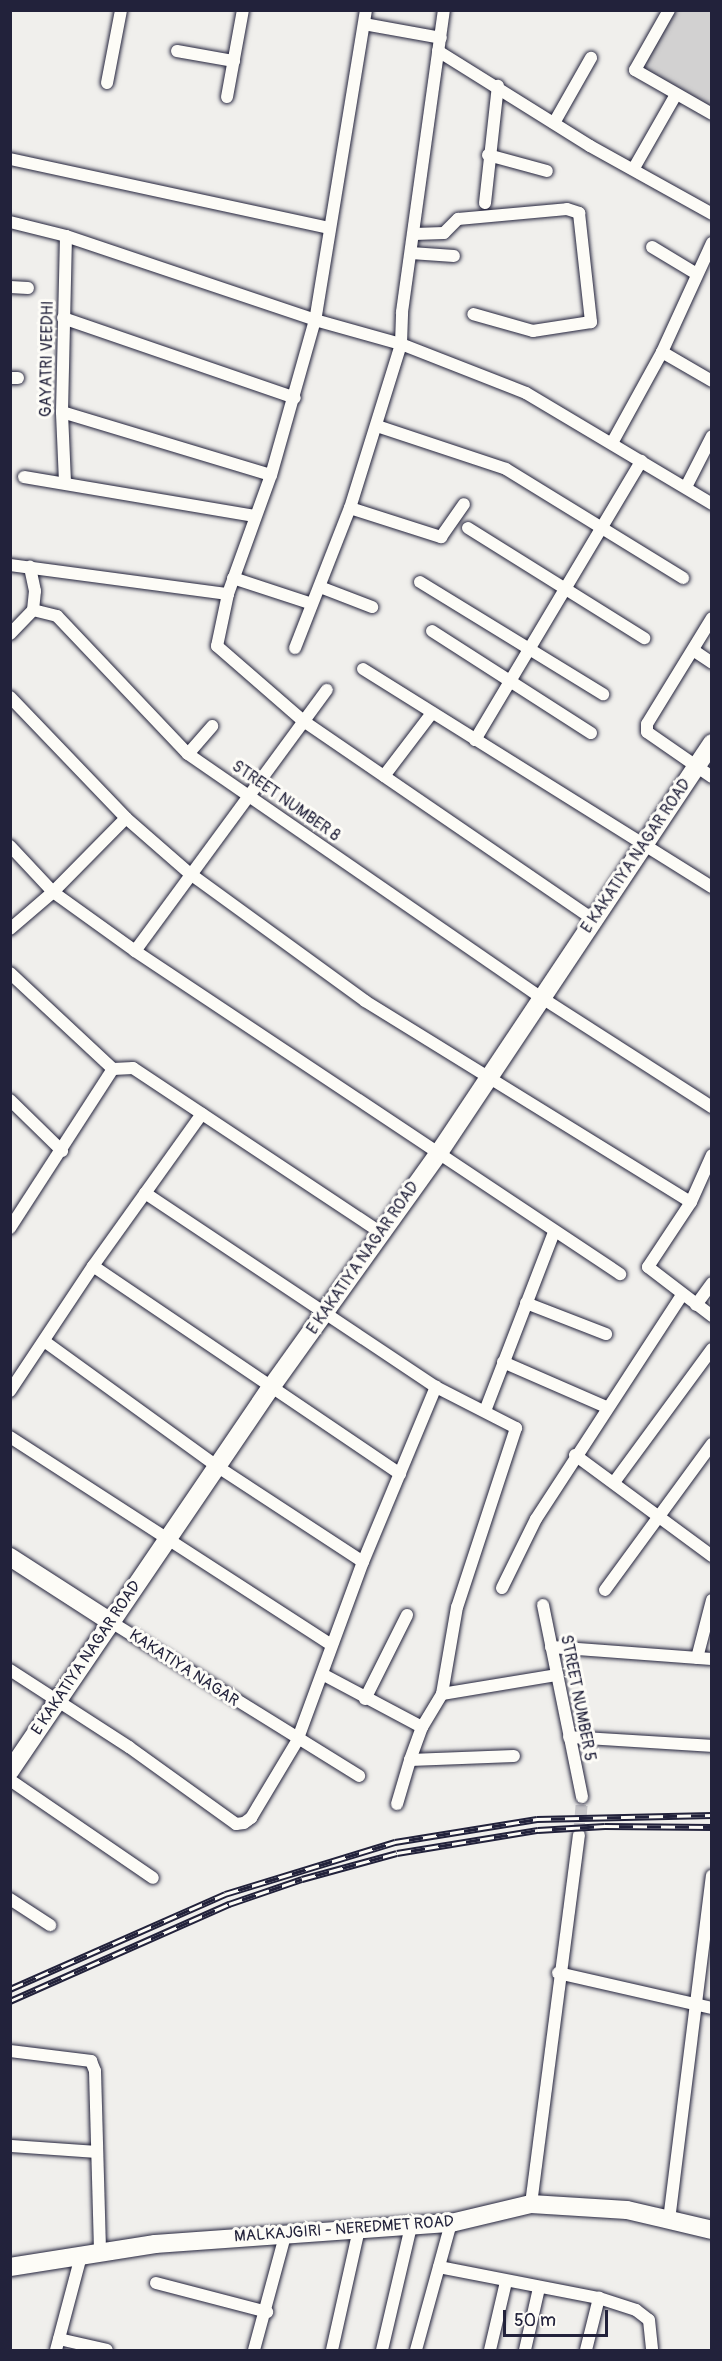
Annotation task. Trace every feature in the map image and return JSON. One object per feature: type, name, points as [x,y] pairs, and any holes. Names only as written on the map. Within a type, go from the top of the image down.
[{"type":"street","points":[[107,83],[122,10]]},
{"type":"street","points":[[227,97],[243,10]]},
{"type":"street","points":[[366,10],[315,320],[295,398],[271,475],[228,594],[217,646],[225,657],[302,720],[594,920]]},
{"type":"street","points":[[295,648],[350,508],[402,344],[411,253],[444,10]]},
{"type":"street","points":[[667,11],[635,70],[675,96],[711,114]]},
{"type":"street","points":[[364,24],[441,38]]},
{"type":"street","points":[[177,51],[234,62]]},
{"type":"street","points":[[438,51],[498,86],[554,123],[711,214]]},
{"type":"street","points":[[554,123],[591,58]]},
{"type":"street","points":[[485,203],[488,155],[498,86]]},
{"type":"street","points":[[634,168],[675,96]]},
{"type":"street","points":[[488,155],[547,171]]},
{"type":"street","points":[[10,159],[329,228]]},
{"type":"street","points":[[414,234],[444,233],[458,219],[567,209],[579,213],[591,322],[532,331],[473,314]]},
{"type":"street","points":[[10,222],[66,236],[315,320],[402,344],[526,393],[612,442],[711,504]]},
{"type":"street","name":"GAYATRI VEEDHI","points":[[64,482],[62,412],[66,236]]},
{"type":"street","points":[[612,442],[662,352],[711,243]]},
{"type":"street","points":[[652,247],[697,274]]},
{"type":"street","points":[[411,253],[454,256]]},
{"type":"street","points":[[10,287],[28,288]]},
{"type":"street","points":[[63,318],[295,398]]},
{"type":"street","points":[[662,352],[711,381]]},
{"type":"street","points":[[62,412],[271,475]]},
{"type":"street","points":[[376,426],[506,469],[683,578]]},
{"type":"street","points":[[686,488],[711,436]]},
{"type":"street","points":[[475,740],[507,682],[641,461]]},
{"type":"street","points":[[24,477],[255,516]]},
{"type":"street","points":[[350,508],[441,537],[464,504]]},
{"type":"street","points":[[468,528],[644,638]]},
{"type":"street","points":[[10,565],[228,594]]},
{"type":"street","points":[[10,634],[33,610],[36,591],[30,567]]},
{"type":"street","points":[[233,578],[312,604]]},
{"type":"street","points":[[420,582],[603,694]]},
{"type":"street","points":[[320,587],[372,607]]},
{"type":"street","name":"STREET NUMBER 8","points":[[33,610],[57,616],[188,753],[542,998],[711,1107]]},
{"type":"street","points":[[711,618],[647,724],[647,732],[711,777]]},
{"type":"street","points":[[432,631],[507,682],[591,733]]},
{"type":"street","points":[[693,650],[711,663]]},
{"type":"street","points":[[363,669],[646,844],[711,887]]},
{"type":"street","points":[[135,951],[189,873],[249,795],[302,720],[327,690]]},
{"type":"street","points":[[10,697],[126,818],[189,873],[365,1001],[691,1202]]},
{"type":"street","points":[[384,776],[432,713]]},
{"type":"street","points":[[188,753],[212,726]]},
{"type":"street","name":"E KAKATIYA NAGAR ROAD","points":[[10,1771],[272,1386],[438,1154],[711,743]]},
{"type":"street","points":[[10,929],[53,892],[126,818]]},
{"type":"street","points":[[10,846],[53,892],[135,951],[620,1274]]},
{"type":"street","points":[[10,973],[113,1069],[133,1068],[380,1232]]},
{"type":"street","points":[[10,1228],[113,1069]]},
{"type":"street","points":[[10,1100],[62,1151]]},
{"type":"street","points":[[10,1391],[93,1266],[202,1114]]},
{"type":"street","points":[[711,1155],[691,1202],[648,1267],[711,1316]]},
{"type":"street","points":[[145,1193],[436,1387],[516,1428],[457,1607],[442,1694],[422,1727],[397,1804]]},
{"type":"street","points":[[485,1411],[554,1232]]},
{"type":"street","points":[[93,1266],[400,1474]]},
{"type":"street","points":[[696,1305],[711,1283]]},
{"type":"street","points":[[502,1588],[536,1519],[575,1455],[682,1295]]},
{"type":"street","points":[[526,1303],[606,1334]]},
{"type":"street","points":[[44,1341],[218,1467],[363,1562]]},
{"type":"street","points":[[615,1482],[711,1349]]},
{"type":"street","points":[[503,1362],[606,1407]]},
{"type":"street","points":[[10,1670],[129,1747],[236,1824],[251,1818],[297,1741],[324,1675],[331,1645],[363,1562],[436,1387]]},
{"type":"street","points":[[10,1437],[331,1645]]},
{"type":"street","points":[[605,1590],[711,1444]]},
{"type":"street","points":[[575,1455],[659,1514],[711,1556]]},
{"type":"street","name":"KAKATIYA NAGAR","points":[[10,1557],[297,1741],[359,1776]]},
{"type":"street","points":[[697,1658],[711,1600]]},
{"type":"street","name":"STREET NUMBER 5","points":[[543,1605],[582,1797]]},
{"type":"street","points":[[365,1699],[407,1615]]},
{"type":"street","points":[[551,1647],[711,1659]]},
{"type":"street","points":[[324,1675],[365,1699],[422,1727]]},
{"type":"street","points":[[442,1694],[557,1676]]},
{"type":"street","points":[[568,1737],[711,1746]]},
{"type":"street","points":[[410,1760],[514,1756]]},
{"type":"street","points":[[10,1780],[153,1878]]},
{"type":"street","points":[[531,2204],[558,1973],[579,1835]]},
{"type":"street","points":[[669,2220],[711,1876]]},
{"type":"street","points":[[10,1899],[50,1925]]},
{"type":"street","points":[[558,1973],[711,2008]]},
{"type":"street","points":[[10,2051],[91,2061],[95,2071],[95,2152],[100,2252]]},
{"type":"street","points":[[10,2146],[95,2152]]},
{"type":"street","name":"MALKAJGIRI - NEREDMET ROAD","points":[[10,2267],[100,2252],[286,2232],[451,2223],[531,2204],[585,2205],[711,2230]]},
{"type":"street","points":[[416,2350],[451,2223]]},
{"type":"street","points":[[382,2350],[411,2226]]},
{"type":"street","points":[[332,2350],[359,2229]]},
{"type":"street","points":[[254,2350],[267,2312],[286,2232]]},
{"type":"street","points":[[81,2256],[58,2345],[107,2350]]},
{"type":"street","points":[[439,2267],[506,2282],[599,2298],[636,2310],[650,2320],[652,2350]]},
{"type":"street","points":[[490,2350],[506,2282]]},
{"type":"street","points":[[156,2283],[267,2312]]},
{"type":"street","points":[[525,2350],[539,2288]]},
{"type":"street","points":[[586,2350],[599,2298]]},
{"type":"shaded area","points":[[670,11],[711,11],[711,114],[639,69]]},
{"type":"tunnel","points":[[579,1835],[582,1797]]},
{"type":"railway","points":[[10,1989],[225,1894],[395,1842],[537,1819],[712,1815]]},
{"type":"railway","points":[[10,2001],[229,1904],[302,1879],[397,1853],[538,1830],[605,1826],[712,1827]]}]
